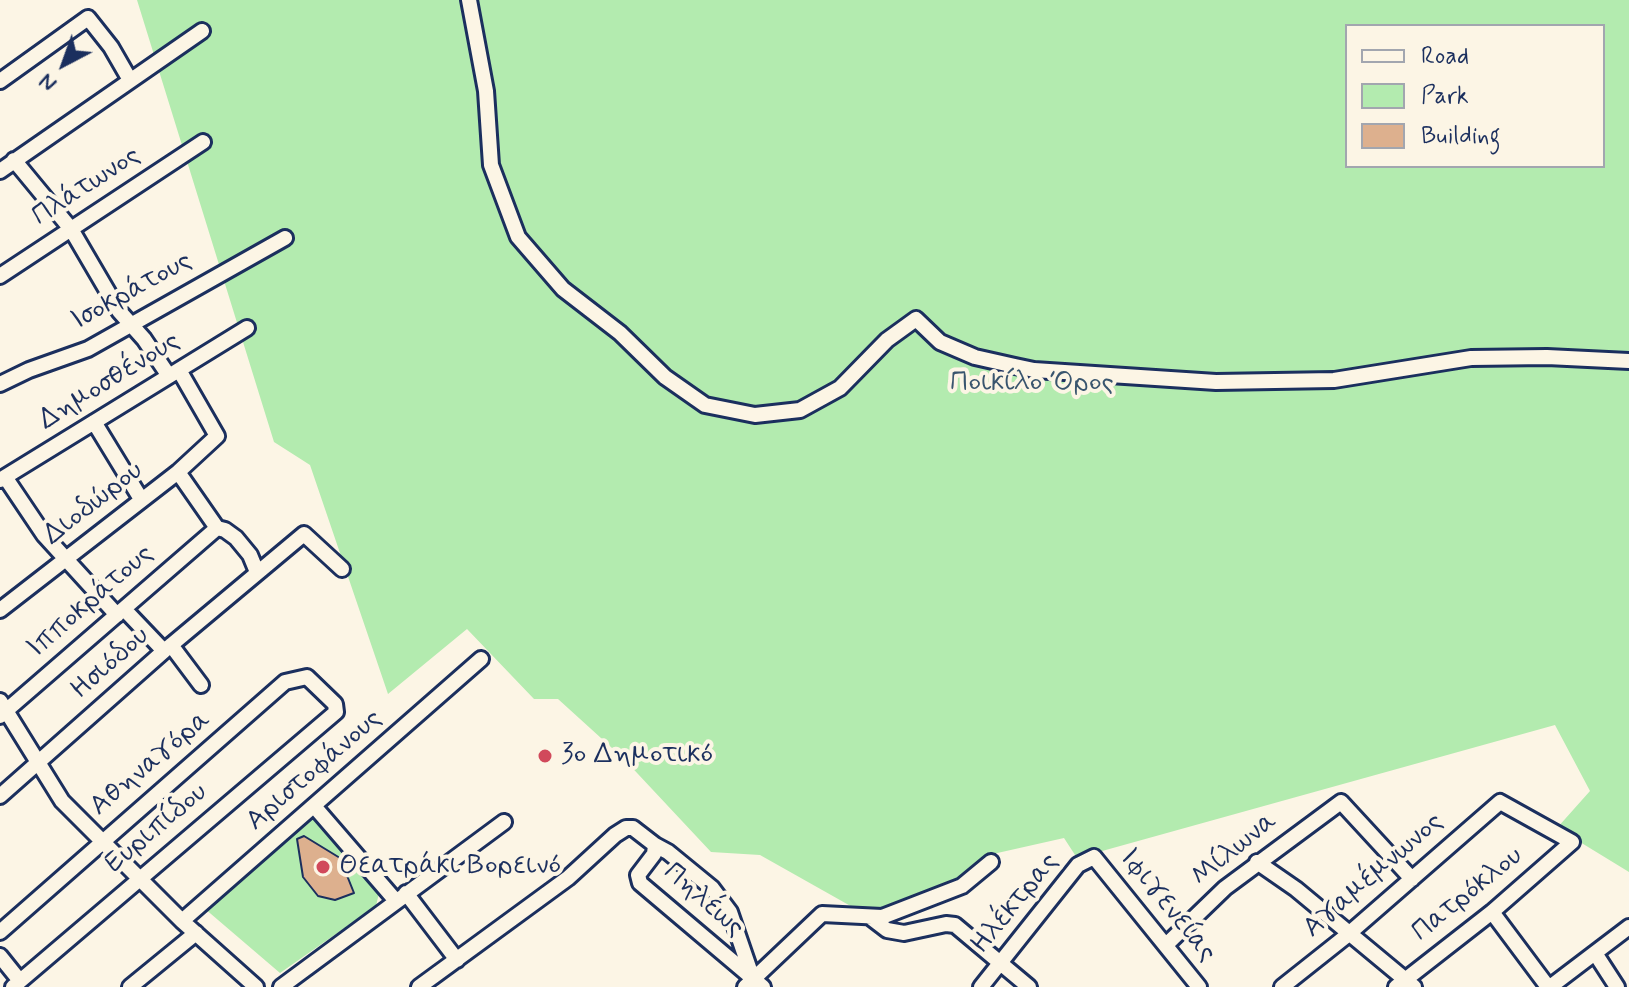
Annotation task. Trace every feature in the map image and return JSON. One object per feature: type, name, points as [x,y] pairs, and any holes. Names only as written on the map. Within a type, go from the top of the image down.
[{"type":"street","points":[[469,0],[486,91],[491,165],[518,237],[563,289],[620,333],[665,377],[705,405],[755,415],[800,410],[840,388],[887,340],[916,319],[940,342],[975,357],[1034,370],[1216,382],[1334,380],[1471,358],[1547,357],[1629,361]]},
{"type":"street","points":[[0,81],[88,18],[111,47],[130,80]]},
{"type":"street","points":[[0,171],[202,31]]},
{"type":"street","name":"Πλάτωνος","points":[[0,276],[203,142]]},
{"type":"street","points":[[14,160],[71,229],[119,311],[174,373]]},
{"type":"street","name":"Ισοκράτους","points":[[0,384],[88,349],[285,238]]},
{"type":"street","name":"Δημοσθένους","points":[[2,478],[247,328]]},
{"type":"street","name":"Διοδώρου","points":[[0,610],[178,472],[217,436],[174,373]]},
{"type":"street","points":[[94,422],[141,499]]},
{"type":"street","points":[[178,472],[217,528],[236,538],[250,555],[257,572]]},
{"type":"street","points":[[2,478],[44,535],[66,558],[120,612],[167,648],[201,685]]},
{"type":"street","name":"Ιπποκράτους","points":[[2,709],[217,528]]},
{"type":"street","name":"Ησιόδου","points":[[0,796],[167,648],[304,534],[342,569]]},
{"type":"street","name":"Αριστοφάνους","points":[[182,921],[481,659]]},
{"type":"street","name":"Αθηναγόρα","points":[[0,932],[285,682],[307,677],[335,704],[336,712]]},
{"type":"street","points":[[2,709],[62,801],[182,921],[256,987]]},
{"type":"street","name":"Ευριπίδου","points":[[20,980],[336,712]]},
{"type":"street","name":"Μίλωνα","points":[[1166,945],[1225,888],[1341,802],[1412,879]]},
{"type":"street","name":"Αγαμέμνωνος","points":[[1282,987],[1500,802],[1572,842]]},
{"type":"street","points":[[314,806],[457,960],[419,987]]},
{"type":"street","points":[[281,987],[504,822]]},
{"type":"street","name":"Πηλέως","points":[[457,960],[568,878],[615,835],[633,828],[655,845],[654,854],[638,875],[640,883],[754,984]]},
{"type":"street","name":"Πατρόκλου","points":[[1405,985],[1572,842]]},
{"type":"street","points":[[655,845],[712,888],[730,912],[754,984],[822,914],[882,917],[962,886],[991,862]]},
{"type":"street","name":"Ιφιγενείας","points":[[1094,857],[1199,987]]},
{"type":"street","name":"Ηλέκτρας","points":[[981,987],[1078,865],[1094,857]]},
{"type":"street","points":[[1257,862],[1350,932],[1405,985]]},
{"type":"street","points":[[1492,912],[1549,987],[1629,927]]},
{"type":"street","points":[[870,917],[887,930],[904,933],[955,925],[1029,987]]},
{"type":"street","points":[[130,987],[196,933]]},
{"type":"street","points":[[1595,953],[1617,987]]},
{"type":"street","points":[[0,956],[20,980],[37,987]]},
{"type":"green space","name":"Ποικίλο Όρος","points":[[137,0],[1629,0],[1629,872],[1557,828],[1590,791],[1555,725],[1077,858],[1064,838],[984,856],[963,880],[881,913],[863,913],[760,855],[711,852],[623,758],[558,699],[534,699],[467,629],[388,694],[310,465],[274,442]]},
{"type":"green space","points":[[314,816],[379,893],[376,906],[280,973],[204,908]]},
{"type":"building","name":"Θεατράκι Βορεινό","points":[[304,836],[340,858],[354,893],[335,900],[318,896],[303,877],[297,839]]},
{"type":"place","name":"3ο Δημοτικό","points":[[545,756]]},
{"type":"place","name":"Θεατράκι Βορεινό","points":[[323,867]]}]
